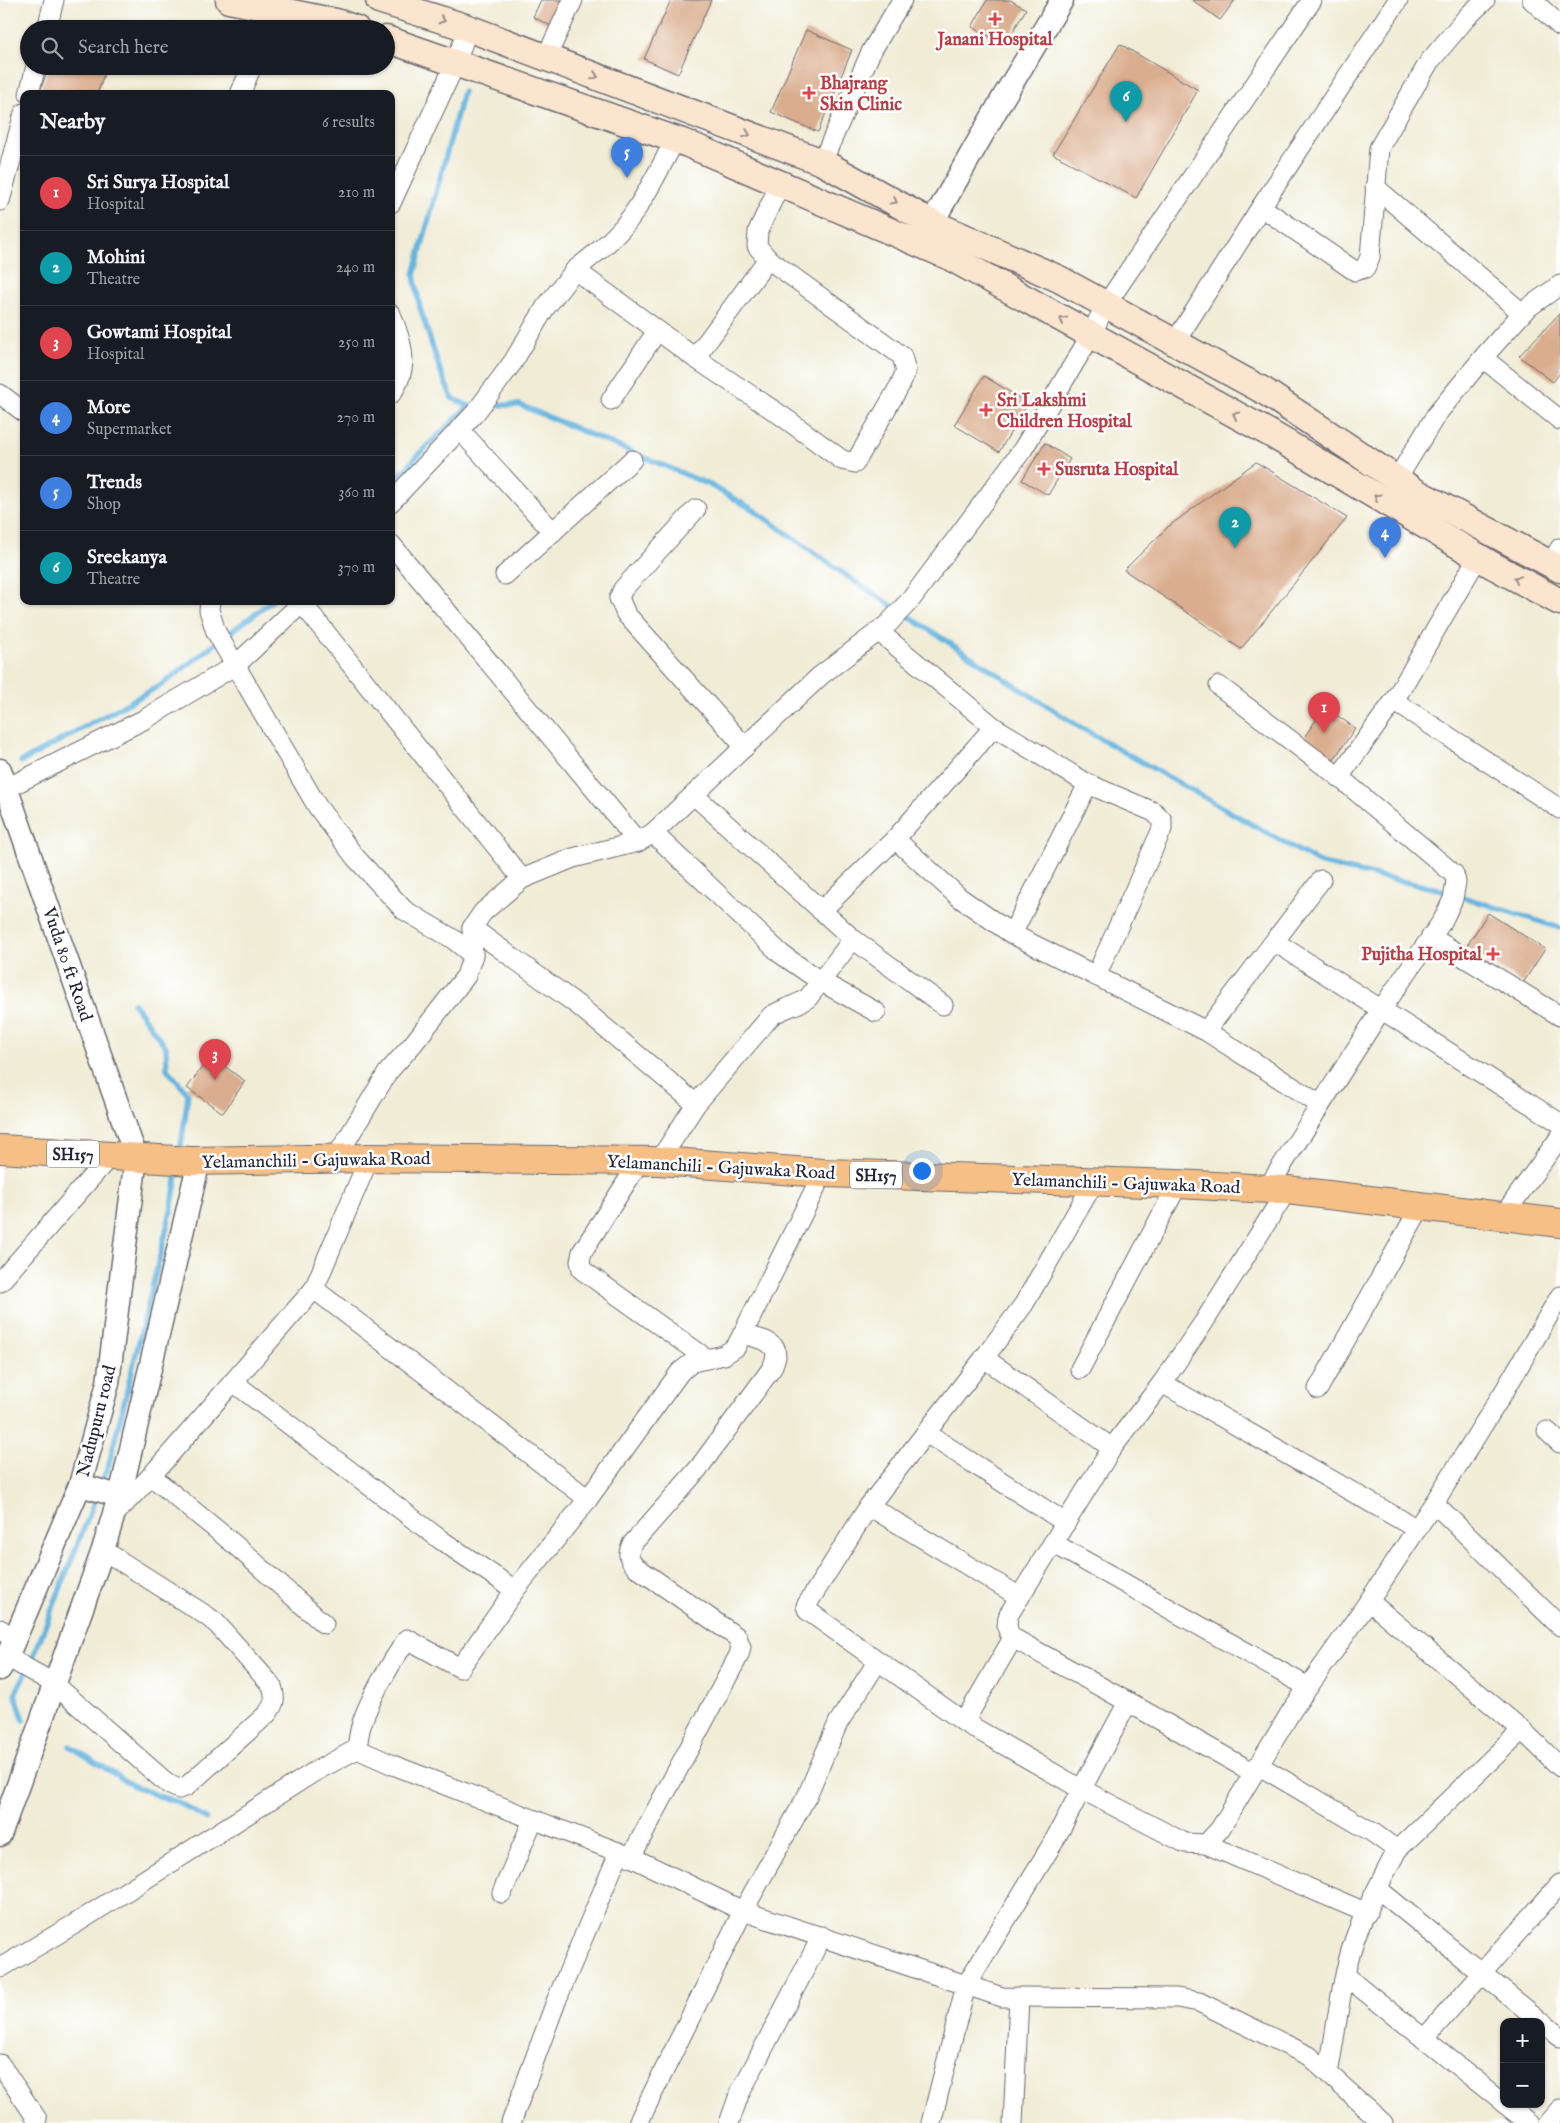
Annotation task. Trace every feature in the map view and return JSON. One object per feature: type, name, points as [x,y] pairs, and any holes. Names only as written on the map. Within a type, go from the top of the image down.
[{"type":"main road","points":[[229,0],[273,19],[294,20]]},
{"type":"main road","points":[[379,0],[468,28],[822,162],[932,223],[1059,279],[1264,391],[1416,492],[1557,561]]},
{"type":"main road","points":[[395,42],[675,140],[950,258],[1271,434],[1478,557],[1560,602]]},
{"type":"main road","name":"Yelamanchili - Gajuwaka Road","points":[[0,1149],[195,1161],[369,1158],[649,1161],[824,1173],[1178,1184],[1277,1190],[1560,1223]]},
{"type":"street","points":[[48,20],[54,0]]},
{"type":"street","points":[[546,58],[573,0]]},
{"type":"street","points":[[822,162],[871,52],[902,0]]},
{"type":"street","points":[[932,223],[1003,98],[1062,0]]},
{"type":"street","points":[[335,1159],[388,1072],[413,1044],[466,976],[473,955],[472,928],[483,912],[522,879],[574,858],[645,838],[694,795],[820,676],[883,627],[912,598],[1023,448],[1091,335],[1106,306],[1312,0]]},
{"type":"street","points":[[1175,342],[1261,207],[1398,0]]},
{"type":"street","points":[[1261,207],[1355,271],[1364,268],[1370,257],[1379,148],[1429,62],[1467,17],[1485,0]]},
{"type":"street","points":[[1532,0],[1560,26]]},
{"type":"street","points":[[395,194],[456,62],[468,28]]},
{"type":"street","points":[[30,90],[34,75]]},
{"type":"street","points":[[242,90],[248,75]]},
{"type":"street","points":[[0,200],[20,128]]},
{"type":"street","points":[[395,498],[476,412],[513,362],[545,308],[574,270],[597,253],[630,219],[675,140]]},
{"type":"street","points":[[574,270],[695,358],[782,416],[842,460],[855,463],[900,385],[906,371],[902,356],[768,260],[757,246],[758,231],[780,184]]},
{"type":"street","points":[[1375,187],[1522,313]]},
{"type":"street","points":[[695,358],[768,260]]},
{"type":"street","points":[[1397,479],[1436,415],[1483,358],[1522,313],[1560,285]]},
{"type":"street","points":[[395,327],[403,353],[404,370],[395,389]]},
{"type":"street","points":[[611,400],[657,331]]},
{"type":"street","points":[[1483,358],[1560,420]]},
{"type":"street","points":[[0,394],[20,409]]},
{"type":"street","points":[[459,429],[553,532]]},
{"type":"street","points":[[505,575],[632,460]]},
{"type":"street","points":[[696,509],[623,590],[619,598],[626,614],[745,747]]},
{"type":"street","points":[[395,549],[645,838],[770,945],[820,981],[876,1012]]},
{"type":"street","points":[[1339,777],[1394,701],[1478,557]]},
{"type":"street","points":[[210,605],[209,610],[216,632],[318,806],[355,857],[404,910],[453,939],[473,955]]},
{"type":"street","points":[[3,779],[146,719],[236,665],[300,605]]},
{"type":"street","points":[[305,605],[522,879]]},
{"type":"street","points":[[883,627],[994,728],[1088,784],[1154,812],[1162,820],[1162,829],[1096,976]]},
{"type":"street","points":[[1219,686],[1339,777],[1454,874],[1455,890],[1443,920],[1380,1010],[1319,1104],[1277,1190],[1204,1322],[1162,1383],[1112,1448],[1020,1597],[1007,1621],[1007,1631],[1013,1638],[1128,1702],[1372,1832],[1397,1850]]},
{"type":"street","points":[[1394,701],[1560,809]]},
{"type":"street","points":[[821,911],[895,839],[994,728]]},
{"type":"street","name":"Vuda 80 ft Road","points":[[3,779],[131,1157]]},
{"type":"street","points":[[1012,934],[1088,784]]},
{"type":"street","points":[[694,795],[853,939],[943,1005]]},
{"type":"street","points":[[895,839],[960,898],[1012,934],[1206,1031],[1319,1104]]},
{"type":"street","points":[[1206,1031],[1321,880]]},
{"type":"street","points":[[472,928],[579,1006],[696,1104]]},
{"type":"street","points":[[1431,937],[1560,1016]]},
{"type":"street","points":[[707,1359],[582,1270],[580,1261],[582,1252],[649,1161],[771,1016],[808,998],[853,939]]},
{"type":"street","points":[[1275,942],[1560,1122]]},
{"type":"street","points":[[1503,1216],[1560,1137]]},
{"type":"street","points":[[0,1282],[131,1157]]},
{"type":"street","name":"Nadupuru road","points":[[5,1648],[80,1485],[108,1383],[131,1157]]},
{"type":"street","points":[[116,1506],[151,1476],[314,1289],[369,1158]]},
{"type":"street","points":[[0,1835],[53,1683],[103,1550],[116,1506],[195,1161]]},
{"type":"street","points":[[0,1968],[78,1922],[314,1772],[356,1749],[366,1712],[407,1639],[460,1668],[515,1590],[588,1499],[680,1372],[693,1362],[724,1355],[736,1347],[824,1173]]},
{"type":"street","points":[[1094,1182],[1024,1304],[869,1506],[806,1606],[808,1611],[964,1722],[1081,1789],[1185,1843],[1206,1844],[1366,1913]]},
{"type":"street","points":[[1080,1369],[1178,1184]]},
{"type":"street","points":[[1318,1389],[1421,1206]]},
{"type":"street","points":[[314,1289],[588,1499]]},
{"type":"street","points":[[1206,1844],[1220,1829],[1308,1687],[1369,1602],[1434,1504],[1505,1390],[1560,1296]]},
{"type":"street","points":[[510,2123],[557,1999],[625,1855],[739,1655],[741,1646],[737,1637],[636,1567],[630,1561],[628,1553],[632,1544],[698,1469],[772,1368],[776,1357],[776,1348],[766,1341],[744,1334]]},
{"type":"street","points":[[984,1358],[1112,1448]]},
{"type":"street","points":[[234,1382],[441,1540],[515,1590]]},
{"type":"street","points":[[1162,1383],[1417,1529]]},
{"type":"street","points":[[926,1433],[1066,1523]]},
{"type":"street","points":[[151,1476],[234,1544],[324,1624]]},
{"type":"street","points":[[80,1485],[116,1506]]},
{"type":"street","points":[[1434,1504],[1560,1626]]},
{"type":"street","points":[[869,1506],[1020,1597]]},
{"type":"street","points":[[1053,1544],[1308,1687]]},
{"type":"street","points":[[5,1648],[53,1683],[161,1778],[178,1789],[187,1786],[267,1714],[273,1705],[275,1696],[272,1686],[217,1624],[103,1550]]},
{"type":"street","points":[[1369,1602],[1522,1730],[1560,1767]]},
{"type":"street","points":[[964,1722],[1013,1638]]},
{"type":"street","points":[[638,2123],[743,1911],[806,1796],[838,1723],[878,1661]]},
{"type":"street","points":[[931,2123],[966,1986],[1052,1843],[1128,1702]]},
{"type":"street","points":[[1328,2073],[1346,1976],[1355,1940],[1397,1850],[1522,1730]]},
{"type":"street","points":[[356,1749],[625,1855],[743,1911],[1002,1997],[1177,1998],[1199,2002],[1309,2056],[1383,2123]]},
{"type":"street","points":[[502,1893],[533,1820]]},
{"type":"street","points":[[1424,2039],[1560,1884]]},
{"type":"street","points":[[1378,1889],[1560,2037]]},
{"type":"street","points":[[729,2123],[739,2094],[822,1936]]},
{"type":"street","points":[[1346,1976],[1500,2100]]},
{"type":"street","points":[[1013,2123],[1019,1998]]},
{"type":"street","points":[[0,2064],[37,2119]]},
{"type":"street","points":[[1510,2108],[1529,2123]]},
{"type":"street","points":[[1548,2123],[1560,2109]]},
{"type":"building","points":[[541,0],[566,0],[553,27],[533,17]]},
{"type":"building","points":[[671,0],[711,0],[678,74],[644,59]]},
{"type":"building","points":[[987,0],[1010,0],[1026,9],[1005,45],[972,27]]},
{"type":"building","points":[[1192,0],[1235,0],[1220,20]]},
{"type":"building","points":[[806,30],[852,50],[818,132],[771,112]]},
{"type":"building","points":[[1120,44],[1198,90],[1136,198],[1053,154]]},
{"type":"building","points":[[46,75],[104,75],[98,90],[40,90]]},
{"type":"building","points":[[1560,313],[1560,373],[1553,382],[1519,356]]},
{"type":"building","points":[[984,376],[1028,403],[999,452],[954,425]]},
{"type":"building","points":[[1045,443],[1070,459],[1048,495],[1022,480]]},
{"type":"building","points":[[1256,462],[1347,518],[1241,649],[1124,570],[1169,526]]},
{"type":"building","points":[[1325,707],[1355,728],[1331,764],[1300,743]]},
{"type":"building","points":[[1488,913],[1545,949],[1523,983],[1466,947]]},
{"type":"building","points":[[210,1056],[245,1081],[223,1113],[187,1088]]},
{"type":"waterway","points":[[463,92],[414,275],[420,308],[440,370],[452,398],[469,406],[476,405]]},
{"type":"waterway","points":[[485,405],[520,405],[710,485],[754,510],[854,581],[1078,726],[1322,864],[1438,889],[1560,928]]},
{"type":"waterway","points":[[395,481],[418,455],[469,406]]},
{"type":"waterway","points":[[21,762],[161,685],[267,605]]},
{"type":"waterway","points":[[133,1003],[166,1047],[167,1069],[188,1094],[180,1154]]},
{"type":"waterway","points":[[100,1487],[109,1464],[171,1211],[178,1168]]},
{"type":"waterway","points":[[24,1720],[15,1694],[30,1665],[97,1495]]},
{"type":"waterway","points":[[70,1746],[132,1785],[178,1802],[206,1819]]},
{"type":"place","name":"Janani Hospital","points":[[995,19]]},
{"type":"place","name":"Bhajrang Skin Clinic","points":[[809,93]]},
{"type":"place","name":"Sreekanya","points":[[1126,122]]},
{"type":"place","name":"Trends","points":[[627,178]]},
{"type":"place","name":"Sri Lakshmi Children Hospital","points":[[986,410]]},
{"type":"place","name":"Susruta Hospital","points":[[1044,469]]},
{"type":"place","name":"Mohini","points":[[1235,548]]},
{"type":"place","name":"More","points":[[1385,558]]},
{"type":"place","name":"Sri Surya Hospital","points":[[1324,733]]},
{"type":"place","name":"Pujitha Hospital","points":[[1493,954]]},
{"type":"place","name":"Gowtami Hospital","points":[[215,1080]]}]
